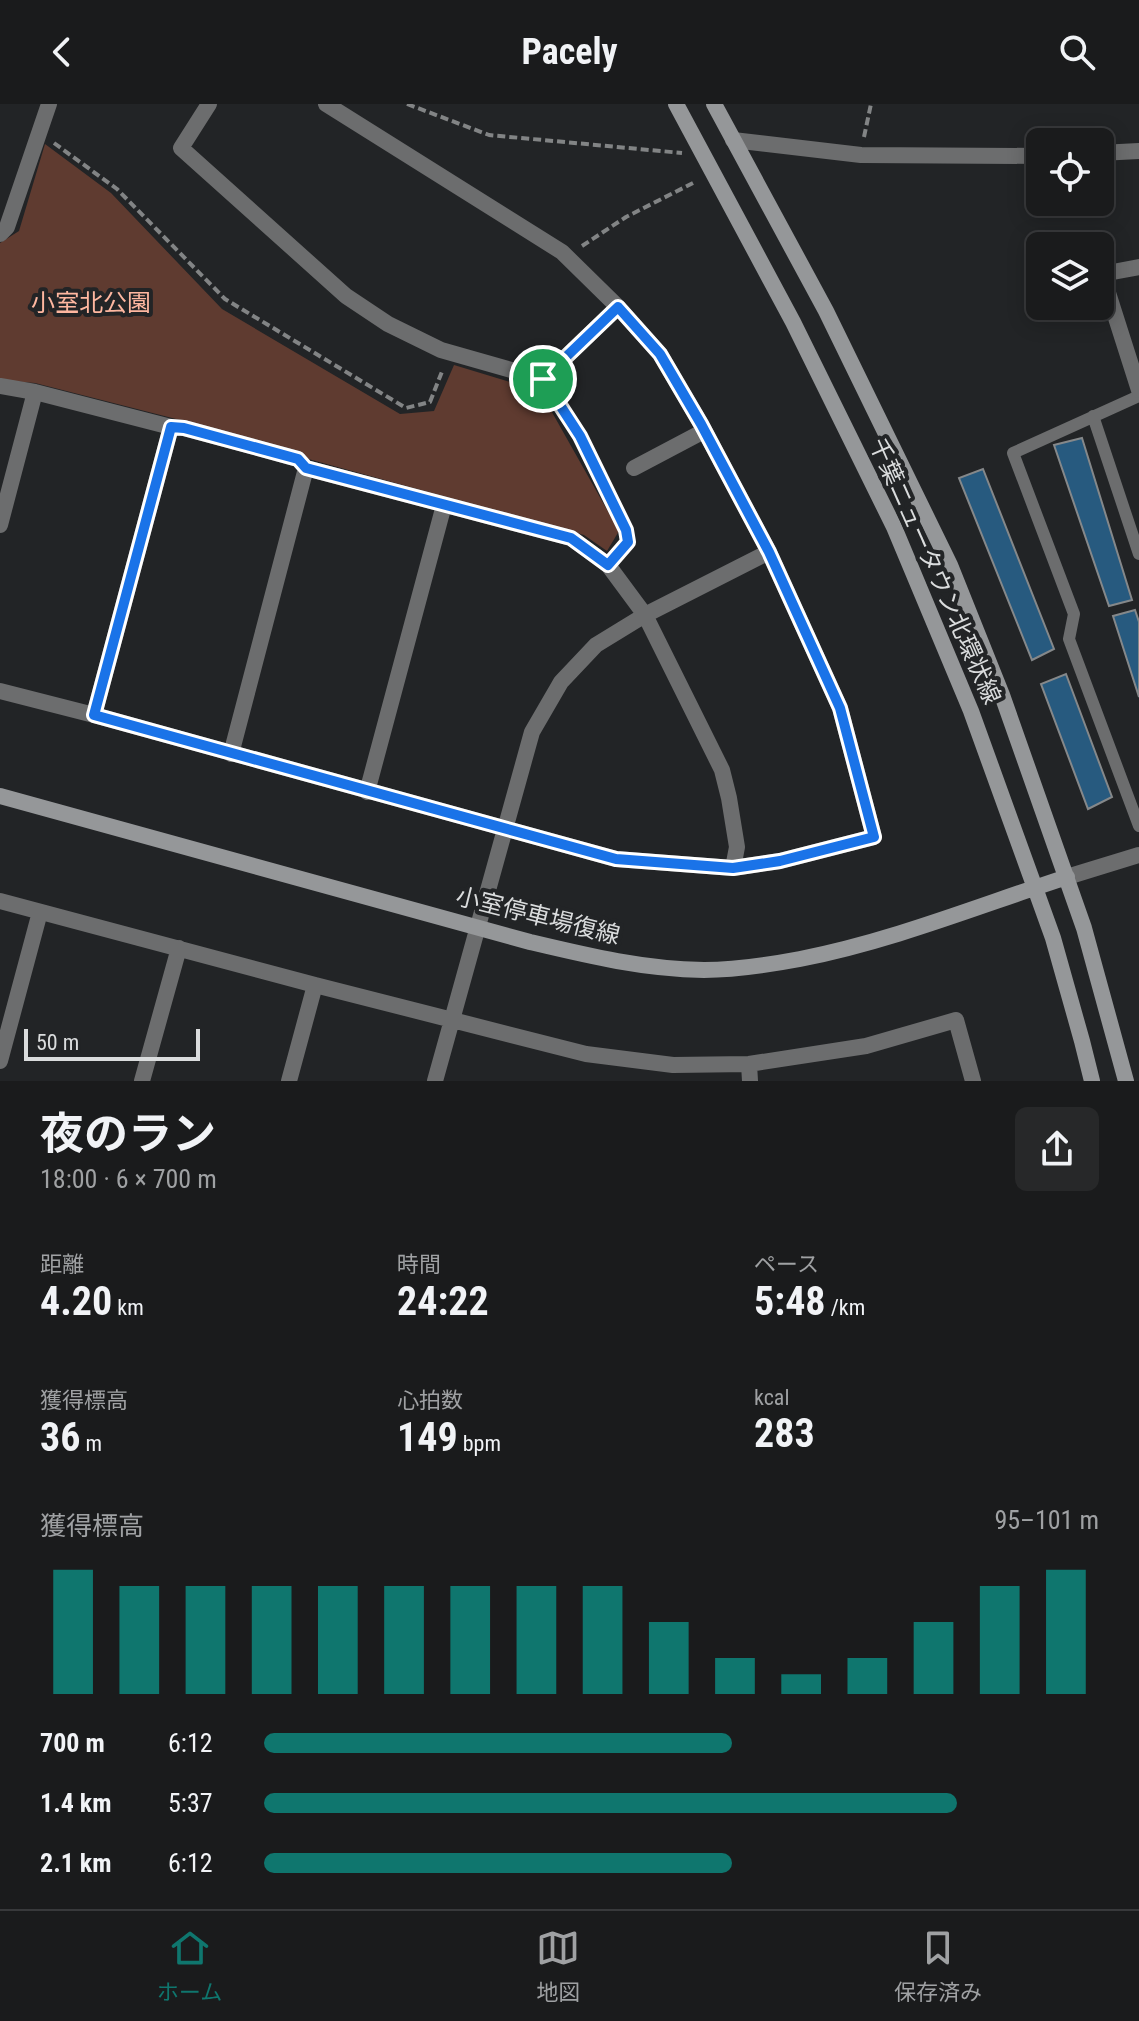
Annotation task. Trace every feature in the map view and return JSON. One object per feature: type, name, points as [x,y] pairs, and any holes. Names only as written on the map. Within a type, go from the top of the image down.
[{"type":"main road","name":"千葉ニュータウン北環状線","points":[[676,104],[793,322],[894,527],[971,711],[1053,938],[1092,1081]]},
{"type":"main road","name":"千葉ニュータウン北環状線","points":[[714,104],[826,311],[950,565],[1002,695],[1067,877],[1126,1081]]},
{"type":"main road","name":"小室停車場復線","points":[[0,796],[530,942],[645,967],[706,970],[759,966],[845,950],[1067,877]]},
{"type":"street","points":[[0,234],[7,227],[49,104]]},
{"type":"street","points":[[209,104],[181,148],[346,296],[388,324],[450,353],[543,379],[618,307]]},
{"type":"street","points":[[0,691],[616,859],[733,868],[780,861],[874,837],[840,708],[769,552],[660,354],[566,256],[326,104]]},
{"type":"street","points":[[733,140],[861,155],[1026,156]]},
{"type":"street","points":[[1114,152],[1139,151]]},
{"type":"street","points":[[1139,267],[1102,274],[1139,393]]},
{"type":"street","points":[[0,386],[184,428],[298,459],[306,468],[571,538],[608,565],[645,615],[722,770],[737,847],[733,868]]},
{"type":"street","points":[[0,525],[35,392]]},
{"type":"street","points":[[94,715],[171,427]]},
{"type":"street","points":[[634,468],[704,431]]},
{"type":"street","points":[[231,754],[306,468]]},
{"type":"street","points":[[367,792],[444,505]]},
{"type":"street","points":[[435,1081],[532,732],[561,682],[596,645],[645,615],[769,552]]},
{"type":"street","points":[[1067,877],[1139,855]]},
{"type":"street","points":[[0,901],[586,1054],[673,1065],[750,1073],[866,1046],[956,1020],[973,1081]]},
{"type":"street","points":[[0,1061],[40,912]]},
{"type":"street","points":[[142,1081],[179,948]]},
{"type":"street","points":[[289,1081],[315,985]]},
{"type":"lane","points":[[1139,393],[1013,453],[1074,614],[1069,639],[1139,826]]},
{"type":"lane","points":[[1093,416],[1139,554]]},
{"type":"path","points":[[407,104],[489,135],[703,155]]},
{"type":"path","points":[[861,155],[871,104]]},
{"type":"path","points":[[39,132],[117,189],[225,299],[406,408],[430,402],[450,353]]},
{"type":"path","points":[[566,256],[626,217],[693,183]]},
{"type":"path","points":[[543,379],[580,436],[626,530],[628,542],[608,565]]},
{"type":"green space","name":"小室北公園","points":[[45,144],[111,193],[222,309],[400,414],[434,411],[454,365],[540,391],[619,531],[607,551],[584,535],[180,420],[35,383],[0,380],[0,243],[19,231]]},
{"type":"building","points":[[1082,438],[1132,600],[1109,606],[1054,445]]},
{"type":"building","points":[[983,469],[1054,649],[1032,660],[959,478]]},
{"type":"building","points":[[1135,610],[1139,622],[1139,697],[1113,616]]},
{"type":"building","points":[[1066,674],[1112,797],[1088,809],[1041,684]]},
{"type":"route","points":[[618,307],[660,354],[769,552],[840,708],[874,837],[780,861],[733,868],[616,859],[94,715],[171,427],[298,459],[306,468],[571,538],[608,565],[628,542],[626,530],[580,436],[543,379],[618,307]]}]
